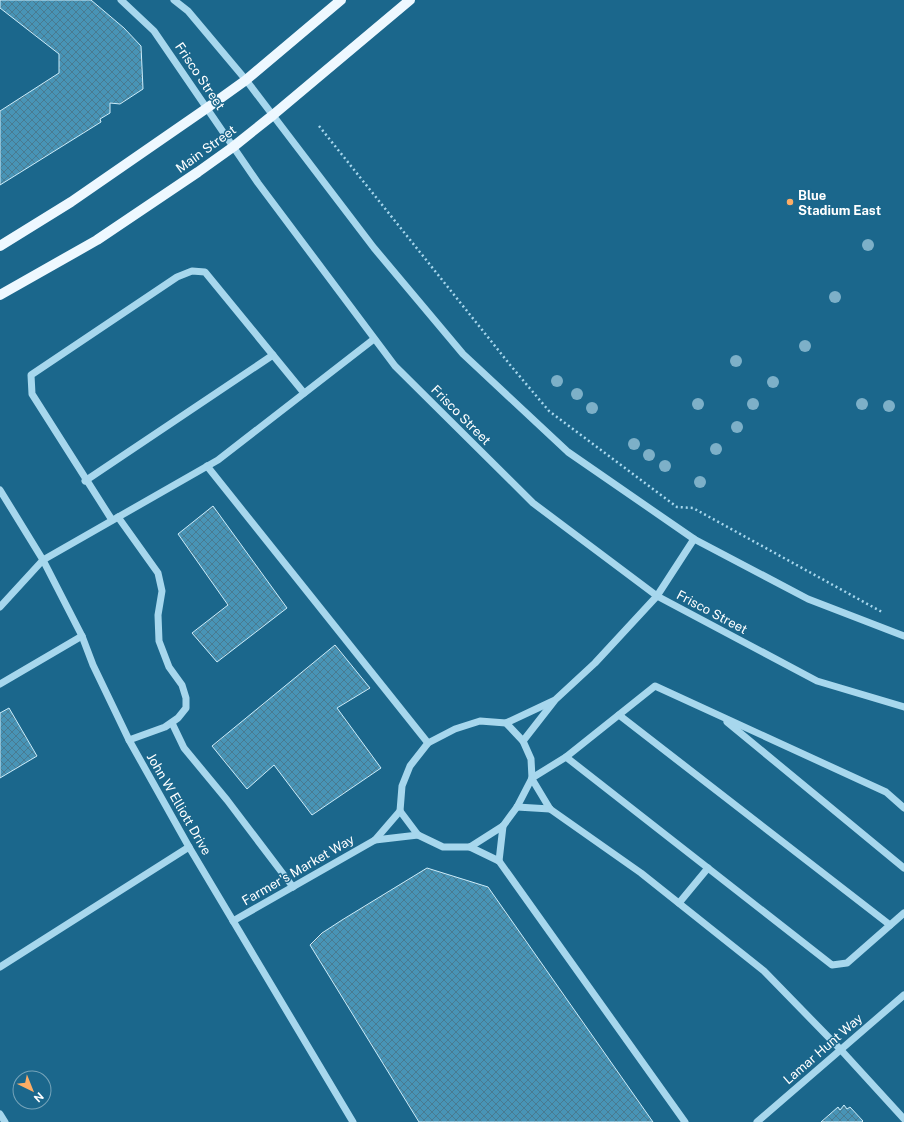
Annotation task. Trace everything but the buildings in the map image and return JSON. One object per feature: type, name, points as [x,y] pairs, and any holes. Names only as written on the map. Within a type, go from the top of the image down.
[{"type":"main road","points":[[0,246],[71,202],[246,80],[341,0]]},
{"type":"main road","name":"Main Street","points":[[0,295],[97,240],[233,147],[410,0]]},
{"type":"street","name":"Frisco Street","points":[[121,0],[154,31],[258,183],[395,366],[533,503],[657,596],[817,681],[904,707]]},
{"type":"street","points":[[174,0],[188,11],[246,80],[374,248],[463,354],[568,452],[694,539],[808,599],[904,636]]},
{"type":"street","points":[[128,740],[165,727],[178,718],[186,708],[186,698],[182,685],[169,667],[159,641],[158,615],[162,591],[158,573],[85,481],[32,394],[32,375],[177,276],[192,271],[205,272],[304,393]]},
{"type":"street","points":[[0,606],[43,560],[218,460],[374,339]]},
{"type":"street","points":[[85,481],[273,355]]},
{"type":"street","points":[[207,466],[428,743]]},
{"type":"street","name":"John W Elliott Drive","points":[[0,490],[43,560],[82,636],[93,665],[128,740],[189,847],[353,1122]]},
{"type":"street","points":[[523,741],[555,700],[595,663],[657,596],[694,539]]},
{"type":"street","points":[[0,684],[82,636]]},
{"type":"street","points":[[470,847],[503,826],[518,807],[532,778],[566,757],[655,686],[886,792],[904,808]]},
{"type":"street","points":[[555,700],[506,723],[480,721],[455,729],[428,743],[410,766],[402,786],[400,811],[418,835],[443,847],[470,847],[499,861],[686,1122]]},
{"type":"street","points":[[618,715],[890,925]]},
{"type":"street","points":[[720,715],[904,868]]},
{"type":"street","points":[[172,723],[184,748],[227,800],[293,887]]},
{"type":"street","points":[[506,723],[523,741],[531,759],[532,778],[550,809],[641,873],[764,971],[841,1050],[904,1119]]},
{"type":"street","points":[[566,757],[832,965],[847,963],[904,913]]},
{"type":"street","points":[[518,807],[550,809]]},
{"type":"street","name":"Farmer's Market Way","points":[[233,921],[375,840],[400,811]]},
{"type":"street","points":[[499,861],[503,826]]},
{"type":"street","name":"Farmer's Market Way","points":[[375,840],[418,835]]},
{"type":"street","points":[[0,967],[189,847]]},
{"type":"street","points":[[679,904],[708,868]]},
{"type":"street","name":"Lamar Hunt Way","points":[[757,1122],[904,995]]},
{"type":"street","points":[[0,1114],[5,1122]]},
{"type":"path","points":[[319,126],[511,366],[549,411],[677,507],[693,508],[888,615]]},
{"type":"place","name":"Blue Stadium East","points":[[790,202]]}]
